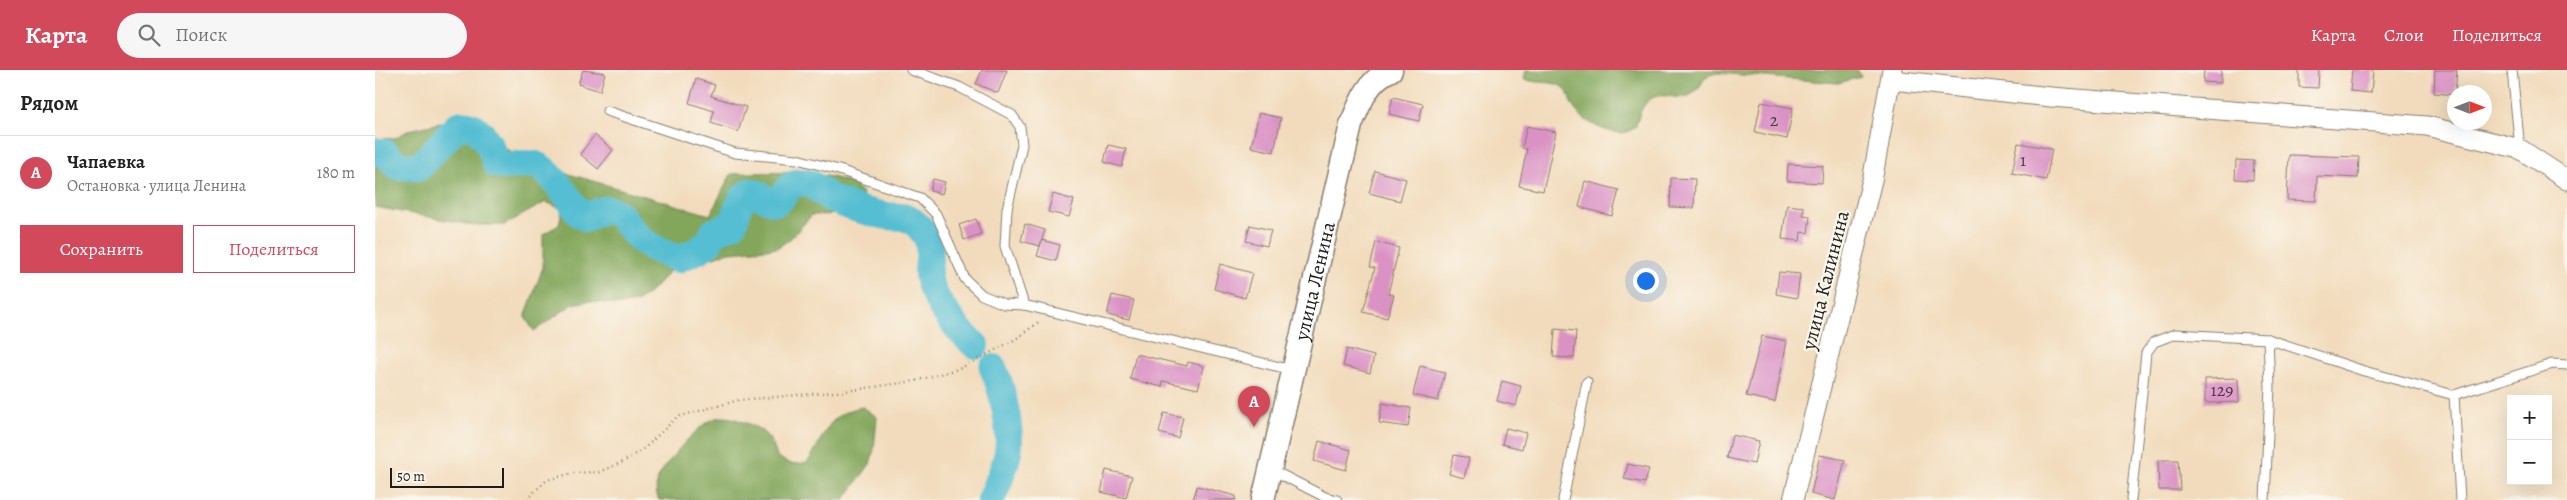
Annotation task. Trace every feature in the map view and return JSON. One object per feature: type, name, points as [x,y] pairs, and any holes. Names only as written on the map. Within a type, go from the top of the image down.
[{"type":"street","name":"улица Ленина","points":[[1263,500],[1351,125],[1362,100],[1373,82],[1388,71]]},
{"type":"street","points":[[1892,75],[2051,97],[2427,126],[2520,149],[2567,180]]},
{"type":"street","name":"улица Калинина","points":[[1793,500],[1873,176],[1892,75]]},
{"type":"lane","points":[[911,70],[968,92],[1012,115],[1020,127],[1021,145],[1007,209],[1005,246],[1024,305]]},
{"type":"lane","points":[[2512,70],[2520,149]]},
{"type":"lane","points":[[607,111],[735,153],[797,159],[839,170],[919,198],[936,214],[965,278],[982,295],[1003,304],[1024,305],[1292,370]]},
{"type":"lane","points":[[2131,500],[2146,353],[2154,342],[2175,334],[2268,339],[2364,370],[2454,394],[2552,364],[2567,365]]},
{"type":"lane","points":[[2265,500],[2270,388],[2268,339]]},
{"type":"lane","points":[[1563,500],[1587,382]]},
{"type":"lane","points":[[2454,394],[2460,500]]},
{"type":"lane","points":[[1270,469],[1325,497],[1337,500]]},
{"type":"path","points":[[529,500],[533,493],[547,480],[573,473],[599,472],[623,462],[647,446],[677,417],[739,400],[847,391],[915,381],[961,368],[1017,339],[1051,312]]},
{"type":"green space","points":[[1526,70],[1858,70],[1861,77],[1838,83],[1717,73],[1705,77],[1698,89],[1691,95],[1683,97],[1653,97],[1642,108],[1635,128],[1621,133],[1600,128],[1586,120],[1572,105],[1566,90],[1559,85],[1524,79]]},
{"type":"green space","points":[[466,117],[479,123],[501,147],[555,170],[710,215],[731,174],[793,173],[827,176],[852,184],[863,194],[858,209],[844,214],[812,215],[790,239],[777,248],[730,252],[700,261],[685,262],[670,271],[648,294],[636,302],[620,305],[589,301],[573,304],[534,331],[525,317],[543,267],[543,234],[559,225],[562,209],[546,202],[504,225],[473,225],[375,207],[375,139],[395,138],[409,130]]},
{"type":"green space","points":[[863,407],[877,417],[874,449],[870,464],[844,500],[659,500],[656,484],[662,471],[675,453],[709,421],[725,417],[749,424],[767,436],[773,445],[777,457],[791,464],[807,463],[834,420],[841,414]]},
{"type":"building","points":[[583,70],[605,73],[600,91],[578,84]]},
{"type":"building","points":[[982,70],[1007,70],[998,93],[976,84]]},
{"type":"building","points":[[2204,70],[2221,70],[2221,83],[2203,82]]},
{"type":"building","points":[[2299,70],[2319,70],[2318,88],[2299,87]]},
{"type":"building","points":[[2352,70],[2373,70],[2371,93],[2350,91]]},
{"type":"building","points":[[2435,70],[2457,70],[2456,85],[2447,85],[2447,94],[2434,93]]},
{"type":"building","points":[[696,79],[715,85],[711,96],[746,107],[738,132],[711,123],[714,111],[689,103]]},
{"type":"building","points":[[1393,97],[1423,104],[1419,121],[1389,114]]},
{"type":"building","points":[[1761,102],[1793,108],[1787,139],[1755,132]]},
{"type":"building","points":[[1259,113],[1281,118],[1274,152],[1251,147]]},
{"type":"building","points":[[1527,126],[1556,132],[1543,191],[1519,186],[1527,149],[1522,148]]},
{"type":"building","points":[[595,135],[613,150],[598,169],[580,154]]},
{"type":"building","points":[[2018,143],[2052,149],[2046,180],[2012,173]]},
{"type":"building","points":[[1108,145],[1126,149],[1122,167],[1104,162]]},
{"type":"building","points":[[2289,155],[2359,157],[2358,178],[2317,176],[2316,201],[2287,200]]},
{"type":"building","points":[[2236,160],[2254,161],[2253,180],[2235,179]]},
{"type":"building","points":[[1788,164],[1823,166],[1822,183],[1787,181]]},
{"type":"building","points":[[1375,171],[1406,179],[1400,201],[1369,193]]},
{"type":"building","points":[[1671,178],[1695,179],[1694,208],[1670,207]]},
{"type":"building","points":[[933,179],[945,182],[942,194],[930,191]]},
{"type":"building","points":[[1585,181],[1619,190],[1612,216],[1579,207]]},
{"type":"building","points":[[1053,194],[1074,200],[1069,217],[1048,212]]},
{"type":"building","points":[[1787,205],[1804,207],[1803,215],[1810,216],[1808,233],[1801,232],[1800,241],[1782,239]]},
{"type":"building","points":[[976,219],[981,234],[964,240],[959,225]]},
{"type":"building","points":[[1025,224],[1045,230],[1040,246],[1021,241]]},
{"type":"building","points":[[1250,225],[1271,230],[1267,246],[1246,241]]},
{"type":"building","points":[[1042,240],[1060,245],[1056,261],[1037,256]]},
{"type":"building","points":[[1376,242],[1399,248],[1388,294],[1394,295],[1387,318],[1363,312],[1375,268],[1370,267]]},
{"type":"building","points":[[1220,264],[1252,273],[1245,298],[1214,289]]},
{"type":"building","points":[[1779,272],[1800,274],[1797,298],[1776,294]]},
{"type":"building","points":[[1112,295],[1134,300],[1129,320],[1107,315]]},
{"type":"building","points":[[1555,329],[1576,331],[1574,358],[1553,357]]},
{"type":"building","points":[[1762,336],[1787,341],[1775,402],[1746,396]]},
{"type":"building","points":[[1347,349],[1374,356],[1370,373],[1343,366]]},
{"type":"building","points":[[1136,354],[1187,366],[1188,362],[1204,366],[1198,389],[1163,381],[1162,387],[1130,379]]},
{"type":"building","points":[[1420,366],[1445,372],[1438,401],[1413,395]]},
{"type":"building","points":[[2238,378],[2239,402],[2205,403],[2205,379]]},
{"type":"building","points":[[1502,381],[1521,386],[1516,406],[1497,401]]},
{"type":"building","points":[[1382,403],[1411,408],[1408,427],[1379,423]]},
{"type":"building","points":[[1164,413],[1183,417],[1178,438],[1159,433]]},
{"type":"building","points":[[1506,428],[1526,433],[1522,449],[1502,444]]},
{"type":"building","points":[[1732,435],[1759,441],[1754,464],[1727,458]]},
{"type":"building","points":[[1319,441],[1351,450],[1346,470],[1314,461]]},
{"type":"building","points":[[1454,455],[1469,458],[1464,478],[1449,474]]},
{"type":"building","points":[[1820,455],[1845,460],[1835,500],[1811,494]]},
{"type":"building","points":[[2158,460],[2178,460],[2180,490],[2159,490]]},
{"type":"building","points":[[1628,464],[1649,469],[1645,483],[1624,479]]},
{"type":"building","points":[[1106,470],[1132,476],[1126,498],[1101,492]]},
{"type":"building","points":[[1197,486],[1236,496],[1236,500],[1193,500]]},
{"type":"waterway","points":[[375,151],[385,153],[398,166],[419,167],[458,125],[472,126],[488,142],[496,164],[506,166],[531,164],[542,168],[554,180],[581,215],[587,218],[603,210],[614,211],[646,244],[678,259],[699,250],[709,242],[714,232],[733,224],[740,202],[750,192],[777,202],[794,184],[798,182],[807,183],[842,204],[912,221],[926,236],[928,241],[930,255],[928,273],[933,292],[945,312],[975,345]]},
{"type":"waterway","points":[[991,500],[1005,464],[1009,443],[1005,409],[1000,386],[993,368]]},
{"type":"place","name":"Чапаевка","points":[[1254,427]]}]
